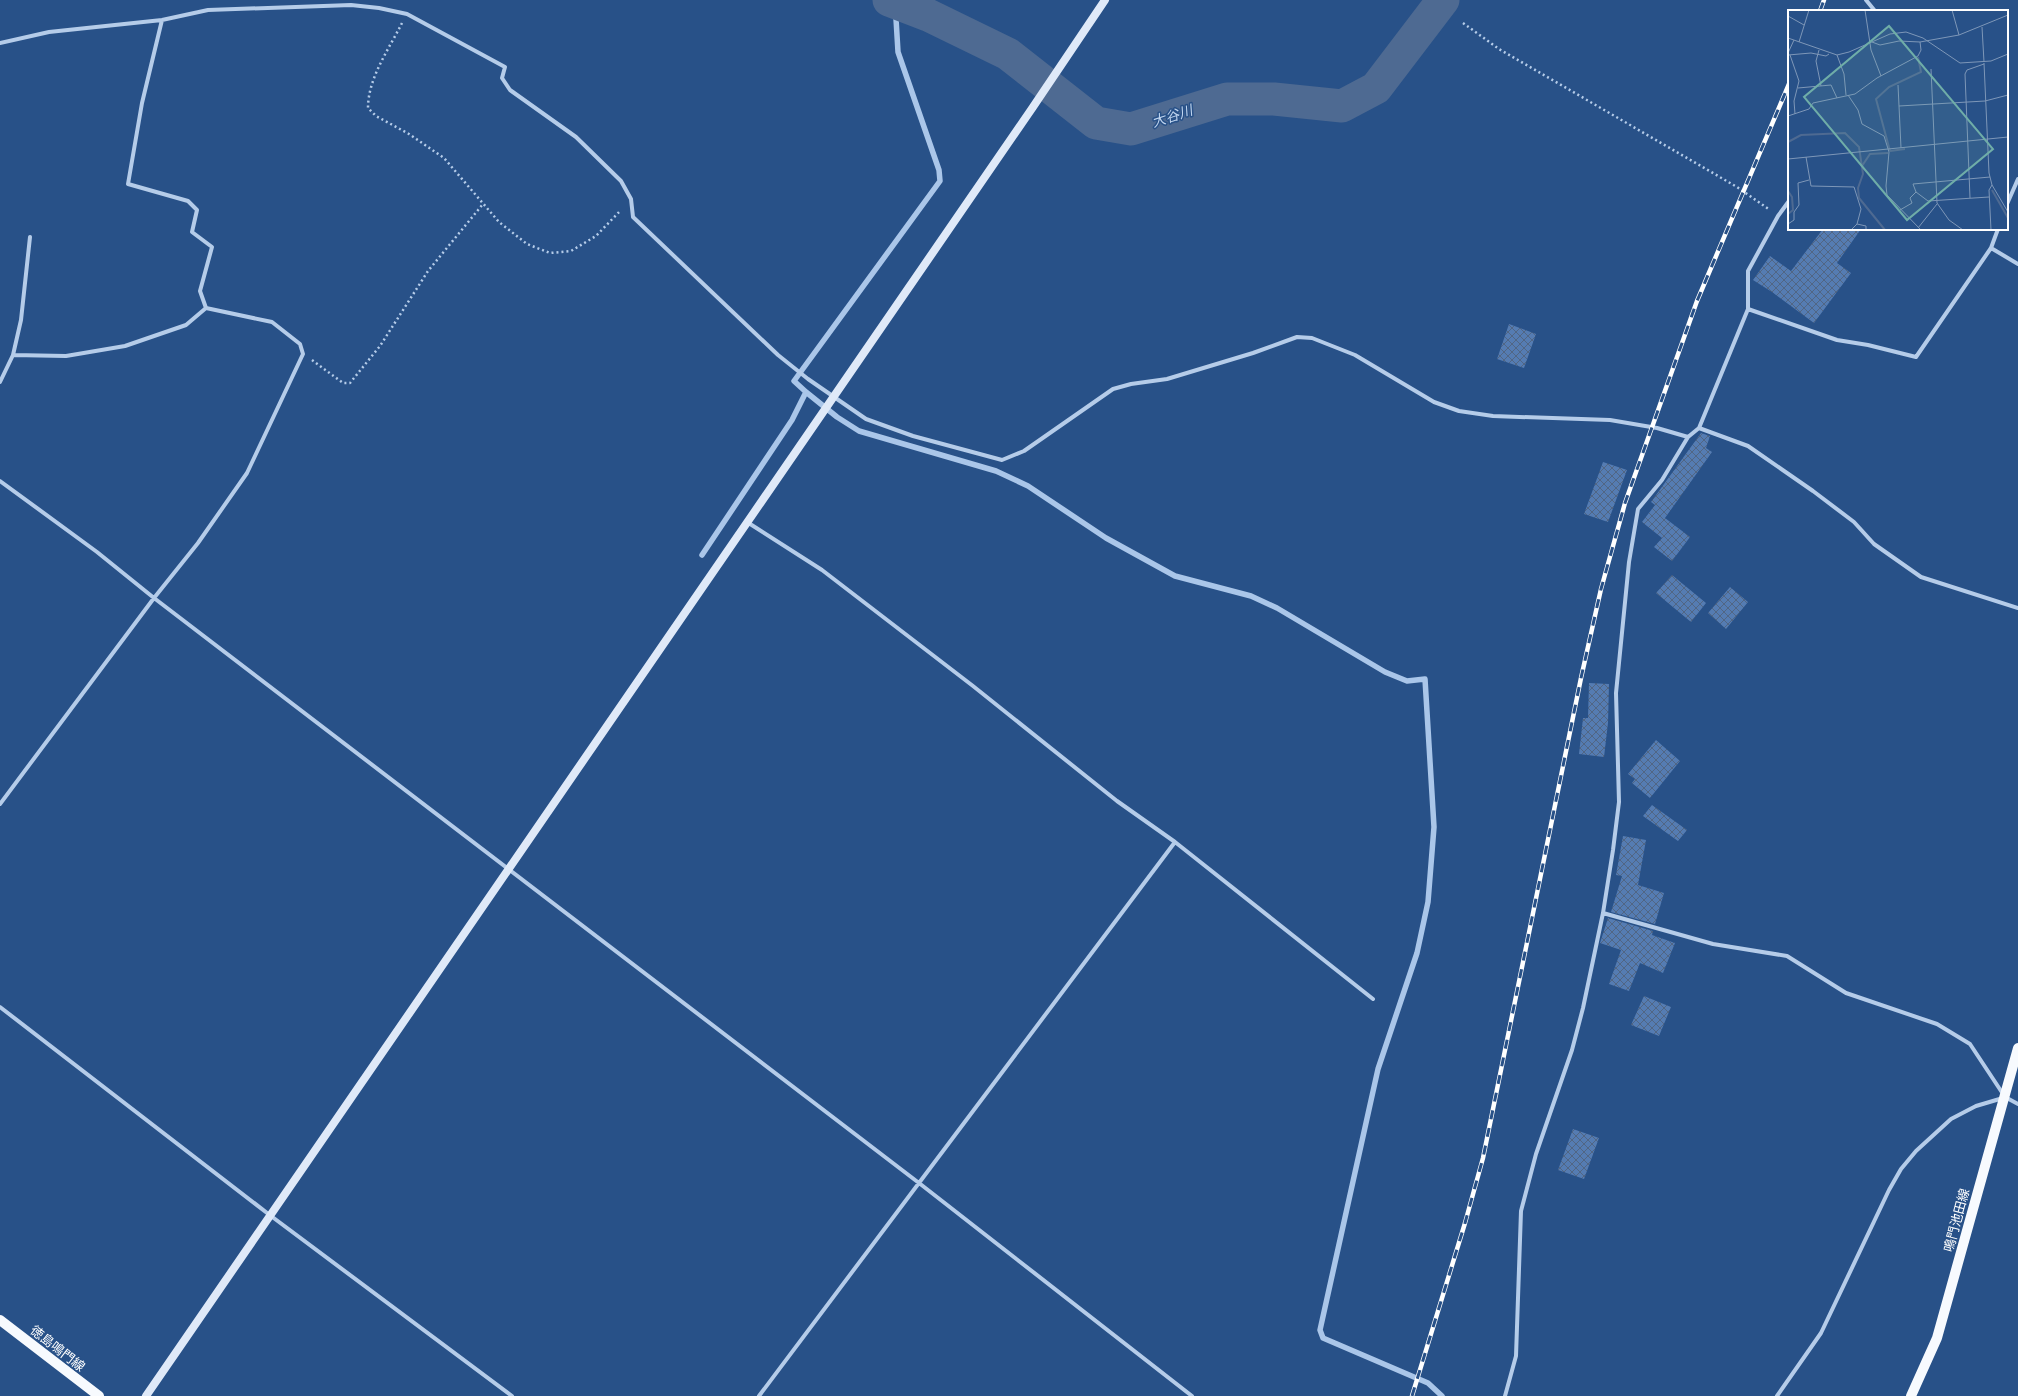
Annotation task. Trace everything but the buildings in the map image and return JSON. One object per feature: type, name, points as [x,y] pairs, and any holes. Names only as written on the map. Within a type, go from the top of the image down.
[{"type":"main road","name":"鳴門池田線","points":[[1911,1396],[1937,1338],[1992,1135],[2005,1097],[2018,1048]]},
{"type":"main road","name":"徳島鳴門線","points":[[0,1320],[99,1396]]},
{"type":"street","points":[[146,1396],[1034,107],[1105,0]]},
{"type":"street","points":[[1866,0],[1875,10]]},
{"type":"street","points":[[0,43],[49,32],[162,20],[208,10],[352,5],[379,8],[407,14],[505,67],[502,78],[510,90],[576,138],[620,180],[631,199],[632,217],[789,364],[832,399],[866,419],[913,436],[1002,460],[1024,451],[1113,389],[1131,384],[1167,379],[1253,353],[1297,337],[1312,338],[1355,355],[1434,402],[1459,411],[1494,416],[1610,420],[1657,428],[1688,437]]},
{"type":"street","points":[[162,20],[142,103],[128,184],[188,201],[197,210],[192,232],[212,247],[200,291],[206,308]]},
{"type":"street","points":[[2008,202],[2018,179]]},
{"type":"street","points":[[1505,1396],[1516,1356],[1521,1211],[1536,1154],[1572,1050],[1583,1008],[1603,913],[1619,802],[1616,693],[1629,562],[1638,509],[1662,480],[1688,437],[1699,428],[1748,309],[1748,271],[1778,216],[1788,202]]},
{"type":"street","points":[[1748,309],[1837,340],[1868,345],[1916,357],[1991,248],[1998,230]]},
{"type":"street","points":[[0,382],[13,355],[21,320],[30,237]]},
{"type":"street","points":[[1991,248],[2018,264]]},
{"type":"street","points":[[0,804],[154,598],[198,543],[247,473],[303,354],[300,344],[272,322],[206,308]]},
{"type":"street","points":[[13,355],[66,356],[125,346],[186,325],[206,308]]},
{"type":"street","points":[[1699,428],[1748,446],[1814,491],[1854,522],[1874,544],[1921,577],[2018,608]]},
{"type":"street","points":[[0,481],[97,552],[154,598],[919,1183],[1192,1396]]},
{"type":"street","points":[[747,522],[822,570],[973,686],[1118,801],[1175,842],[1373,999]]},
{"type":"street","points":[[758,1396],[832,1297],[879,1238],[1175,842]]},
{"type":"street","points":[[1603,913],[1713,944],[1787,956],[1846,993],[1937,1024],[1970,1044],[2005,1097],[2018,1104]]},
{"type":"street","points":[[0,1007],[271,1216],[512,1396]]},
{"type":"street","points":[[1776,1396],[1821,1333],[1889,1190],[1901,1169],[1916,1151],[1951,1119],[1976,1106],[2005,1097]]},
{"type":"path","points":[[407,14],[374,80],[368,97],[368,108],[376,116],[409,134],[444,158],[455,168],[499,222],[527,244],[550,253],[571,251],[596,236],[619,211],[632,206]]},
{"type":"path","points":[[1463,23],[1498,49],[1738,187],[1778,216]]},
{"type":"path","points":[[303,354],[342,383],[350,383],[380,346],[428,271],[483,204]]},
{"type":"waterway","name":"大谷川","points":[[889,0],[928,15],[1008,54],[1096,123],[1131,129],[1227,99],[1274,99],[1342,106],[1376,88],[1443,0]]},
{"type":"waterway","points":[[702,555],[792,420],[806,392],[794,381],[940,181],[939,170],[898,52],[895,2]]},
{"type":"waterway","points":[[806,392],[837,417],[859,431],[996,471],[1028,486],[1106,538],[1175,576],[1251,596],[1277,608],[1385,672],[1407,681],[1425,679],[1434,827],[1428,902],[1417,953],[1378,1069],[1320,1330],[1323,1338],[1428,1383],[1442,1396]]},
{"type":"railway","points":[[1820,10],[1824,0]]},
{"type":"railway","points":[[1412,1396],[1465,1223],[1483,1158],[1581,678],[1601,589],[1625,503],[1697,301],[1788,86]]}]
